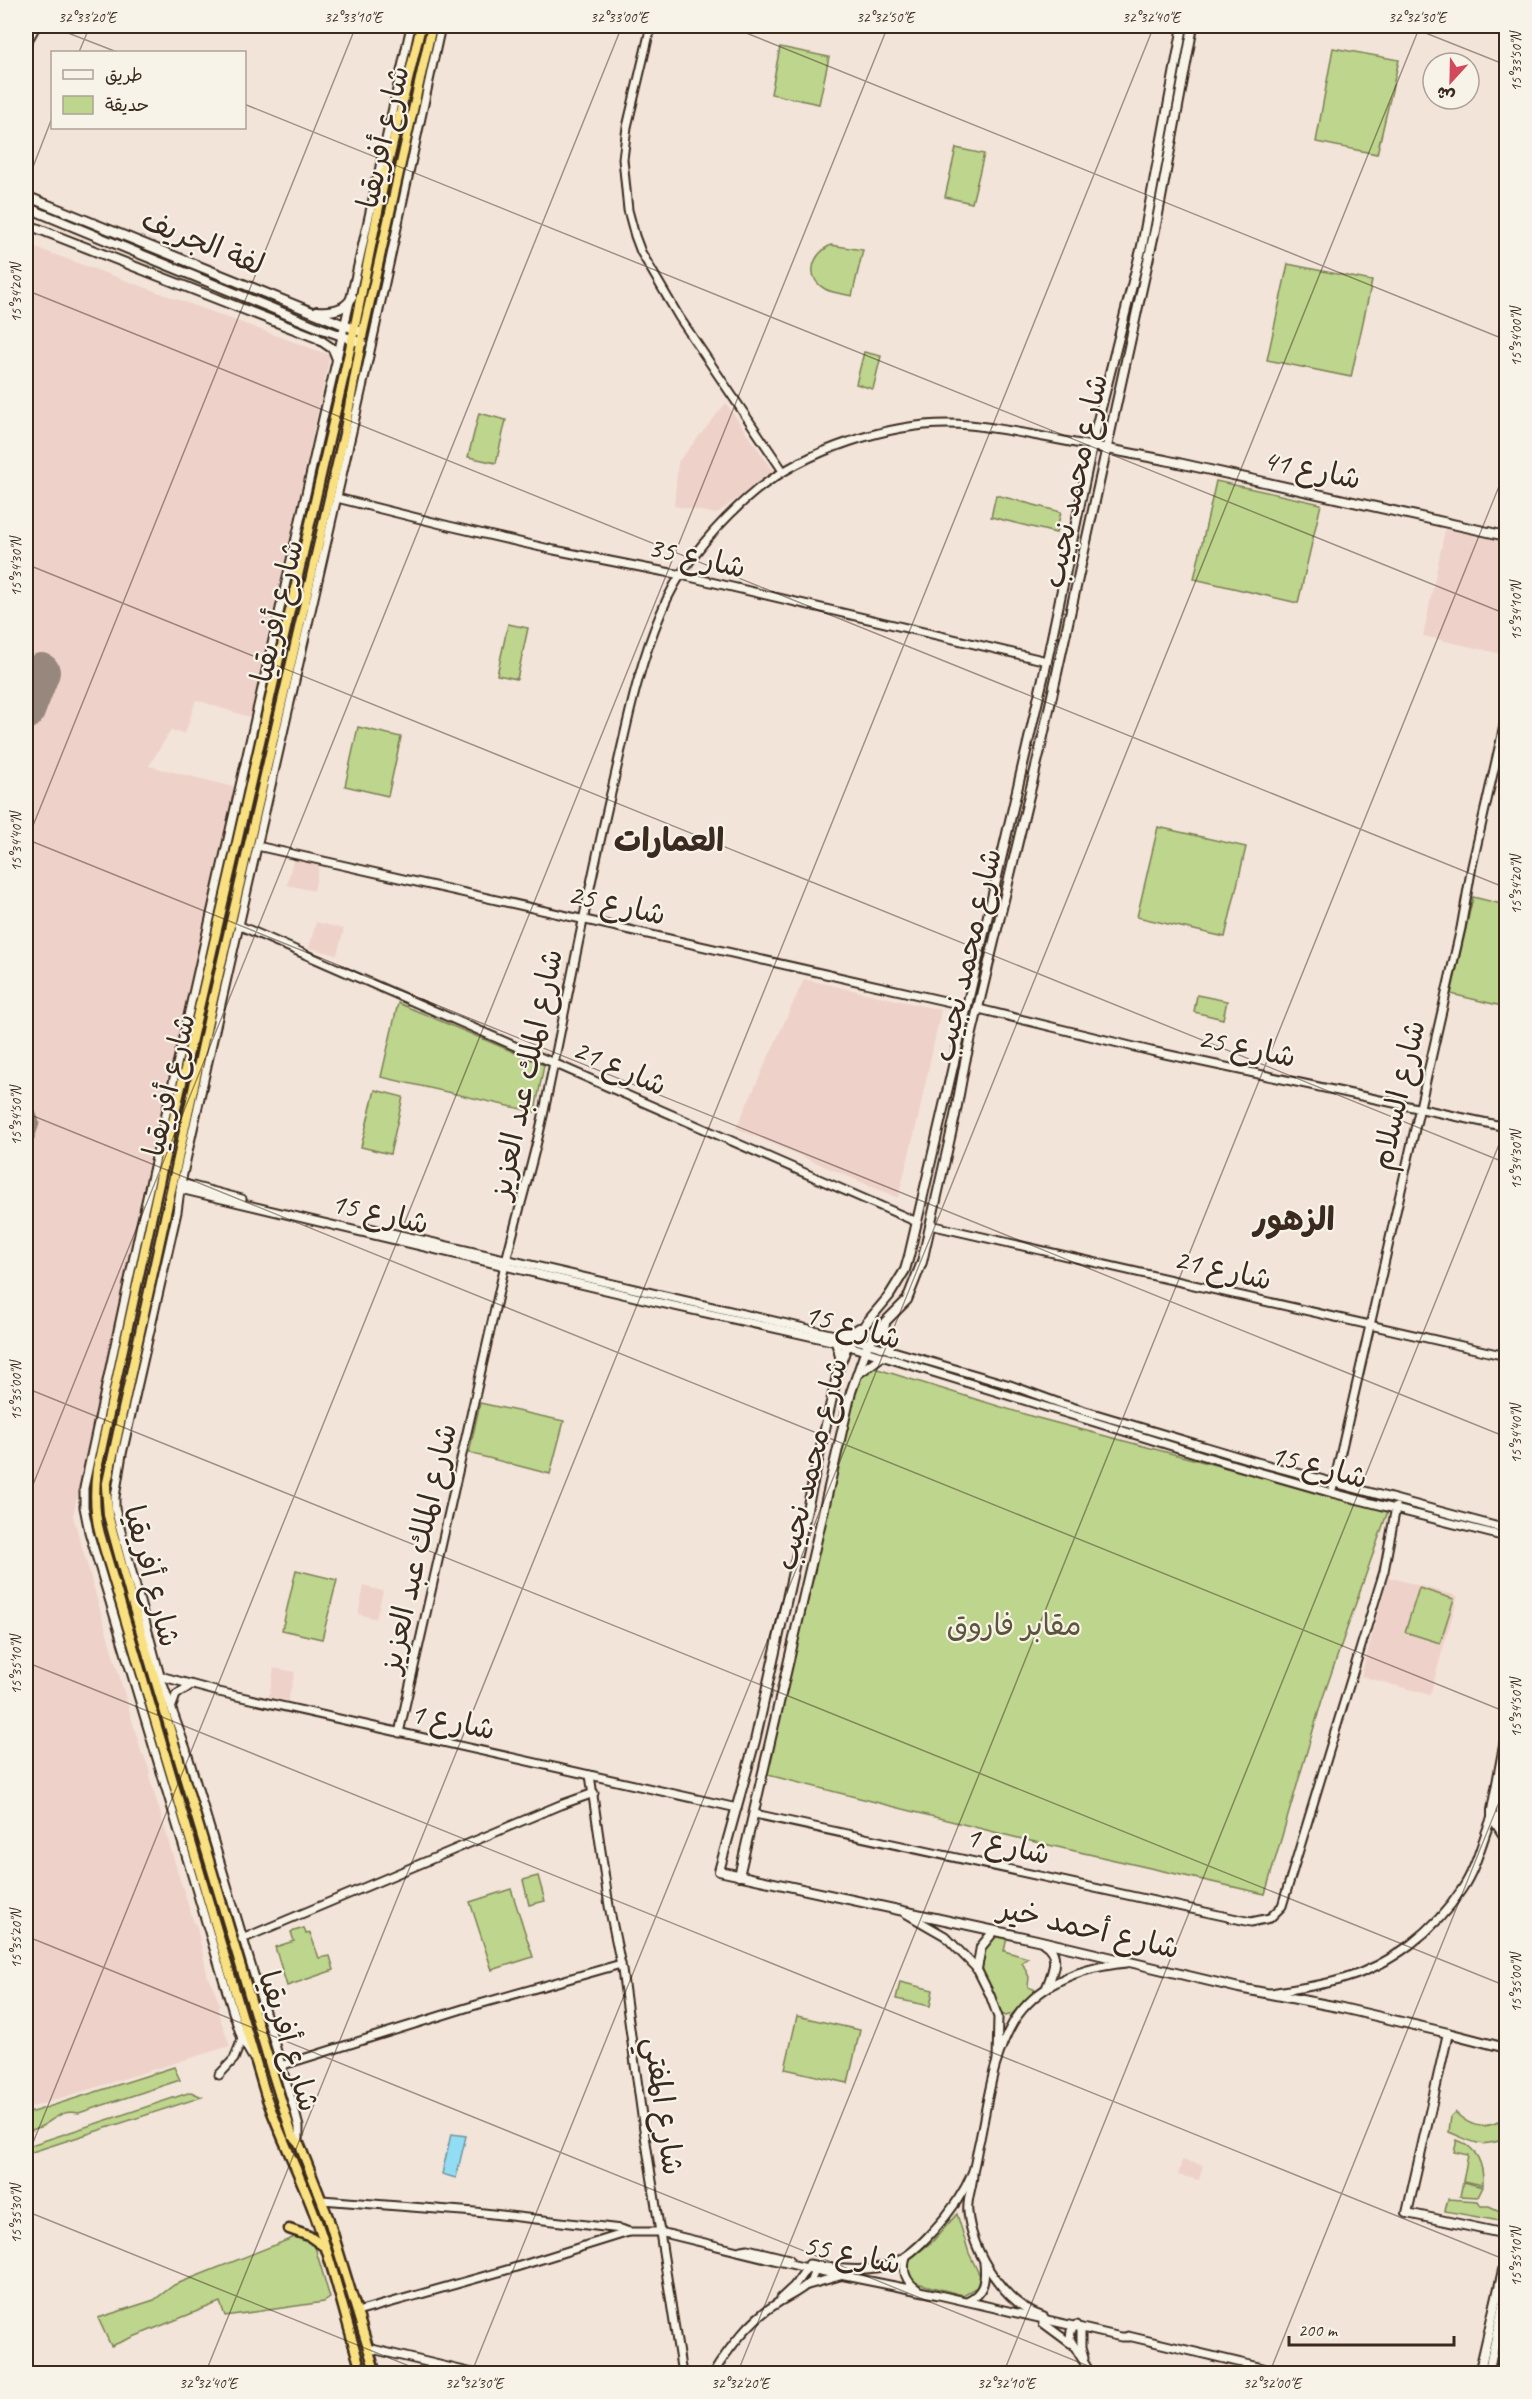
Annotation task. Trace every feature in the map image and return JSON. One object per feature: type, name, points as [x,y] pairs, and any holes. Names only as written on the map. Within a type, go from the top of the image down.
[{"type":"highway","name":"شارع أفريقيا","points":[[362,2373],[317,2222],[281,2139],[257,2063],[95,1518],[94,1497],[97,1469],[161,1174],[352,340],[350,328],[421,26]]},
{"type":"highway","name":"شارع أفريقيا","points":[[376,2373],[328,2217],[299,2143],[292,2134],[268,2059],[132,1602],[106,1504],[108,1473],[173,1176],[215,1009],[302,608],[344,434],[363,332],[432,26]]},
{"type":"highway","points":[[413,55],[425,56]]},
{"type":"highway","points":[[375,183],[386,172]]},
{"type":"highway","points":[[398,176],[405,188]]},
{"type":"highway","points":[[291,566],[298,580]]},
{"type":"highway","points":[[302,608],[307,626]]},
{"type":"highway","points":[[161,1174],[168,1178],[173,1176]]},
{"type":"highway","points":[[157,1196],[164,1192],[169,1198]]},
{"type":"highway","points":[[85,1517],[95,1518]]},
{"type":"highway","points":[[257,2063],[268,2059]]},
{"type":"highway","points":[[295,2167],[307,2162]]},
{"type":"highway","points":[[310,2204],[322,2200]]},
{"type":"highway","points":[[317,2222],[328,2217]]},
{"type":"highway","points":[[289,2229],[314,2239],[326,2249]]},
{"type":"main road","name":"شارع محمد نجيب","points":[[719,1871],[755,1741],[831,1394],[850,1342],[889,1296],[905,1270],[1047,661],[1092,446],[1142,246],[1183,26]]},
{"type":"main road","name":"شارع محمد نجيب","points":[[739,1876],[856,1376],[866,1348],[886,1321],[907,1300],[922,1262],[965,1062],[1015,862],[1164,190],[1181,79],[1193,26]]},
{"type":"main road","name":"لفة الجريف","points":[[26,196],[363,332]]},
{"type":"main road","points":[[26,207],[362,343]]},
{"type":"main road","points":[[26,224],[317,338],[333,349],[337,358]]},
{"type":"main road","points":[[309,310],[328,312],[337,310],[347,304],[352,297]]},
{"type":"main road","name":"شارع 41","points":[[1092,446],[1506,536]]},
{"type":"main road","points":[[841,1365],[837,1339],[854,1332],[870,1320]]},
{"type":"main road","points":[[886,1321],[884,1331],[890,1350]]},
{"type":"main road","points":[[856,1376],[863,1368],[881,1357]]},
{"type":"main road","points":[[789,1590],[793,1599],[798,1601],[804,1592]]},
{"type":"main road","points":[[782,1620],[793,1616],[797,1624]]},
{"type":"main road","points":[[1506,1735],[1495,1786],[1492,1816],[1506,1839]]},
{"type":"main road","points":[[1504,1822],[1499,1809],[1506,1767]]},
{"type":"main road","name":"شارع أحمد خير","points":[[719,1871],[1037,1940],[1265,1994],[1338,2007],[1506,2048]]},
{"type":"main road","points":[[977,1969],[981,1947],[994,1931]]},
{"type":"main road","points":[[1037,1940],[1050,1947],[1054,1955],[1054,1968],[1047,1987]]},
{"type":"main road","points":[[1448,2033],[1424,2128],[1407,2212],[1506,2234]]},
{"type":"main road","points":[[1479,2373],[1506,2258]]},
{"type":"main road","points":[[1488,2373],[1506,2292]]},
{"type":"street","points":[[26,44],[36,26]]},
{"type":"street","name":"شارع أفريقيا","points":[[257,2063],[242,2039],[85,1517],[84,1488],[337,358],[343,337],[350,328],[352,297],[375,183],[411,26]]},
{"type":"street","name":"شارع أفريقيا","points":[[299,2143],[299,2127],[172,1706],[160,1676],[118,1525],[115,1497],[122,1454],[177,1212],[215,1009],[257,846],[337,498],[441,26]]},
{"type":"street","points":[[651,26],[624,150],[625,187],[635,236],[641,252],[679,317],[783,471]]},
{"type":"street","name":"شارع الملك عبد العزيز","points":[[399,1733],[505,1262],[528,1181],[630,710],[662,609],[681,575],[724,520],[748,497],[783,471],[841,445],[881,433],[925,425],[964,424],[1092,446]]},
{"type":"street","name":"شارع 35","points":[[337,498],[554,550],[681,575],[1047,661]]},
{"type":"street","name":"شارع السلام","points":[[1332,1493],[1418,1108],[1461,928],[1472,866],[1506,717]]},
{"type":"street","name":"شارع 25","points":[[257,846],[967,1006]]},
{"type":"street","name":"شارع 21","points":[[238,925],[917,1222]]},
{"type":"street","name":"شارع 25","points":[[979,1009],[1151,1051],[1506,1127]]},
{"type":"street","name":"شارع 15","points":[[181,1186],[850,1342],[881,1357],[1217,1460],[1332,1493],[1506,1537]]},
{"type":"street","name":"شارع 21","points":[[930,1225],[1506,1356]]},
{"type":"street","name":"شارع 15","points":[[866,1348],[890,1350],[1010,1385],[1141,1428],[1397,1501],[1506,1529]]},
{"type":"street","points":[[1394,1522],[1397,1501]]},
{"type":"street","points":[[1378,1505],[1389,1512],[1394,1522]]},
{"type":"street","name":"شارع 1","points":[[754,1814],[1251,1922],[1270,1918],[1282,1906],[1384,1571],[1394,1522]]},
{"type":"street","name":"شارع 1","points":[[160,1676],[399,1733],[737,1808]]},
{"type":"street","points":[[172,1706],[176,1695],[191,1685]]},
{"type":"street","name":"شارع المفتي","points":[[590,1775],[621,1964],[682,2373]]},
{"type":"street","points":[[242,1939],[560,1805],[594,1793]]},
{"type":"street","points":[[1265,1994],[1343,1979],[1391,1957],[1422,1935],[1436,1922],[1462,1889],[1477,1858],[1492,1816],[1504,1822]]},
{"type":"street","points":[[900,1911],[945,1936],[977,1969],[998,2018],[997,2061]]},
{"type":"street","points":[[1072,2344],[1012,2296],[984,2264],[968,2214],[973,2171],[997,2061],[1015,2019],[1036,1995],[1047,1987],[1097,1966],[1133,1962]]},
{"type":"street","points":[[280,2066],[469,2007],[621,1964]]},
{"type":"street","points":[[998,2018],[1004,2022],[1015,2019]]},
{"type":"street","points":[[219,2075],[234,2059],[242,2039]]},
{"type":"street","points":[[741,2250],[748,2249],[812,2267],[846,2270],[858,2270],[894,2262],[906,2256],[954,2209],[973,2171]]},
{"type":"street","points":[[322,2200],[475,2212],[624,2232]]},
{"type":"street","points":[[954,2209],[968,2214]]},
{"type":"street","points":[[357,2312],[624,2232]]},
{"type":"street","name":"شارع 55","points":[[624,2232],[660,2232],[842,2276],[1078,2326]]},
{"type":"street","points":[[906,2256],[904,2265],[906,2277],[912,2286],[920,2291]]},
{"type":"street","points":[[789,2264],[796,2269],[799,2277]]},
{"type":"street","points":[[967,2301],[978,2294],[984,2284],[984,2264]]},
{"type":"street","points":[[713,2373],[741,2336],[794,2286],[799,2277],[812,2267]]},
{"type":"street","points":[[808,2285],[813,2278],[812,2267]]},
{"type":"street","points":[[776,2304],[808,2285],[842,2276]]},
{"type":"street","points":[[1078,2326],[1099,2333],[1129,2337]]},
{"type":"street","points":[[1078,2326],[1288,2373]]},
{"type":"street","points":[[1078,2326],[1084,2361]]},
{"type":"street","points":[[1078,2326],[1069,2337],[1091,2373]]},
{"type":"street","points":[[1082,2342],[1099,2333]]},
{"type":"street","points":[[368,2348],[477,2373]]},
{"type":"shaded area","points":[[26,244],[330,355],[252,718],[196,700],[185,734],[171,730],[149,766],[235,787],[171,1075],[167,1077],[165,1084],[169,1089],[154,1150],[150,1153],[149,1159],[152,1164],[146,1191],[141,1195],[143,1202],[73,1516],[142,1754],[150,1772],[179,1876],[194,1923],[196,1923],[208,1977],[220,2006],[218,2007],[219,2015],[230,2046],[26,2109]]},
{"type":"shaded area","points":[[726,403],[774,472],[716,514],[674,506],[678,462]]},
{"type":"shaded area","points":[[1445,529],[1506,542],[1506,655],[1423,636]]},
{"type":"shaded area","points":[[294,856],[320,862],[314,891],[287,885]]},
{"type":"shaded area","points":[[316,922],[344,929],[337,955],[309,948]]},
{"type":"shaded area","points":[[804,979],[941,1010],[898,1198],[736,1128]]},
{"type":"shaded area","points":[[1388,1577],[1458,1596],[1430,1695],[1361,1676]]},
{"type":"shaded area","points":[[364,1586],[383,1591],[376,1619],[358,1614]]},
{"type":"shaded area","points":[[274,1668],[295,1672],[288,1701],[269,1697]]},
{"type":"shaded area","points":[[1182,2160],[1203,2165],[1199,2180],[1178,2175]]},
{"type":"green space","points":[[780,47],[829,57],[819,104],[771,94]]},
{"type":"green space","points":[[1333,48],[1399,60],[1377,154],[1316,142]]},
{"type":"green space","points":[[956,148],[984,154],[972,203],[945,197]]},
{"type":"green space","points":[[831,245],[863,250],[852,296],[825,289],[818,284],[815,278],[813,265],[820,254]]},
{"type":"green space","points":[[1288,264],[1372,281],[1351,377],[1267,360]]},
{"type":"green space","points":[[864,352],[881,356],[873,389],[856,384]]},
{"type":"green space","points":[[479,413],[506,420],[496,463],[468,457]]},
{"type":"green space","points":[[1216,481],[1321,504],[1298,603],[1194,579]]},
{"type":"green space","points":[[996,495],[1061,512],[1056,533],[991,517]]},
{"type":"green space","points":[[508,624],[528,628],[517,679],[497,675]]},
{"type":"green space","points":[[358,727],[401,737],[388,796],[345,786]]},
{"type":"green space","points":[[1158,827],[1246,847],[1225,937],[1137,917]]},
{"type":"green space","points":[[1473,897],[1506,905],[1506,1007],[1451,994]]},
{"type":"green space","points":[[1197,995],[1227,1001],[1223,1019],[1194,1012]]},
{"type":"green space","points":[[398,1003],[544,1065],[535,1112],[381,1077]]},
{"type":"green space","points":[[375,1090],[403,1097],[390,1154],[361,1147]]},
{"type":"green space","name":"مقابر فاروق","points":[[871,1367],[1034,1417],[1388,1511],[1322,1700],[1265,1894],[1022,1839],[764,1774],[856,1383]]},
{"type":"green space","points":[[480,1403],[564,1421],[550,1474],[469,1453]]},
{"type":"green space","points":[[296,1570],[337,1580],[322,1639],[282,1630]]},
{"type":"green space","points":[[1419,1588],[1454,1599],[1440,1643],[1405,1632]]},
{"type":"green space","points":[[538,1876],[545,1901],[529,1905],[523,1880]]},
{"type":"green space","points":[[511,1889],[533,1957],[492,1970],[470,1902]]},
{"type":"green space","points":[[304,1928],[306,1934],[310,1933],[319,1958],[330,1956],[334,1970],[287,1986],[275,1947],[294,1941],[291,1932]]},
{"type":"green space","points":[[997,1937],[1007,1938],[1004,1951],[1028,1958],[1022,1962],[1029,1977],[1028,1987],[1036,1990],[1012,2014],[1006,2016],[1001,2014],[980,1959],[985,1945]]},
{"type":"green space","points":[[900,1982],[933,1990],[930,2006],[896,1999]]},
{"type":"green space","points":[[797,2016],[860,2030],[848,2083],[785,2069]]},
{"type":"green space","points":[[174,2067],[180,2080],[79,2113],[64,2113],[26,2132],[26,2114]]},
{"type":"green space","points":[[191,2092],[202,2097],[29,2153],[28,2146]]},
{"type":"green space","points":[[1455,2112],[1475,2125],[1486,2126],[1498,2122],[1506,2134],[1506,2139],[1482,2144],[1449,2132],[1451,2116]]},
{"type":"green space","points":[[1457,2140],[1470,2147],[1478,2158],[1483,2185],[1463,2181],[1468,2155],[1454,2152]]},
{"type":"green space","points":[[1463,2182],[1483,2187],[1478,2197],[1460,2196]]},
{"type":"green space","points":[[1448,2199],[1478,2201],[1481,2206],[1489,2206],[1502,2212],[1505,2222],[1445,2211]]},
{"type":"green space","points":[[957,2214],[969,2253],[980,2276],[977,2287],[963,2295],[913,2282],[907,2266],[910,2259],[933,2241]]},
{"type":"green space","points":[[295,2237],[303,2238],[315,2247],[330,2298],[324,2302],[225,2316],[220,2302],[111,2346],[98,2318],[154,2300],[174,2285]]},
{"type":"water","points":[[451,2134],[466,2136],[456,2178],[442,2174]]},
{"type":"taxiway","points":[[26,1107],[32,1123],[26,1140]]},
{"type":"runway","points":[[26,711],[41,672]]},
{"type":"district","name":"العمارات","points":[[669,840]]},
{"type":"district","name":"الزهور","points":[[1294,1219]]}]
